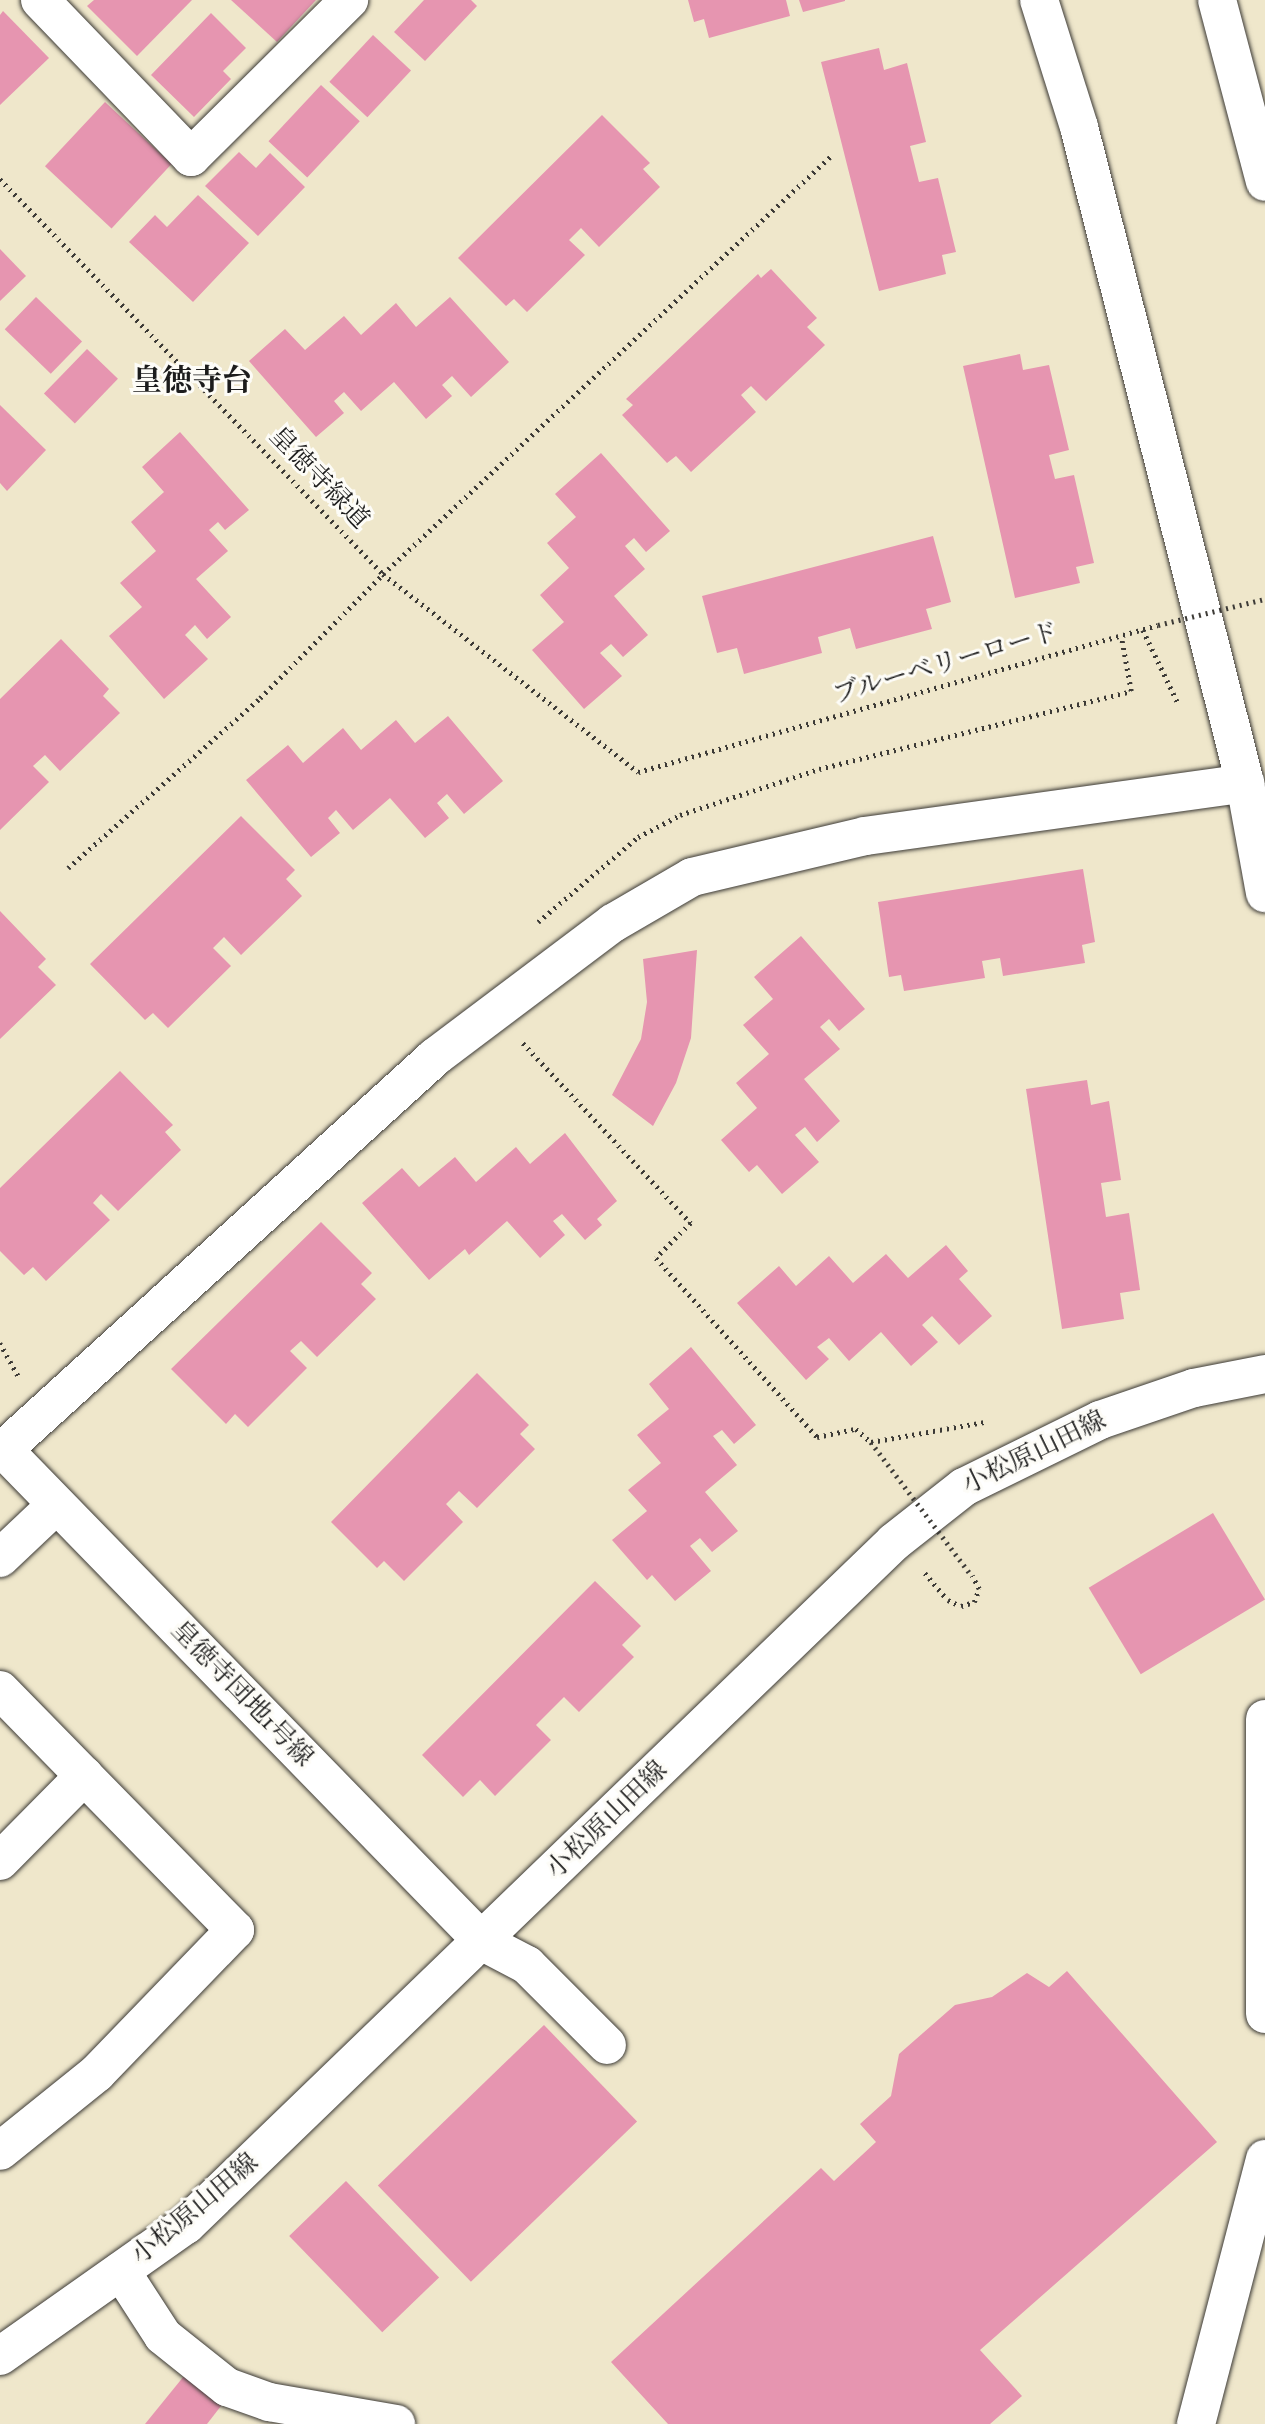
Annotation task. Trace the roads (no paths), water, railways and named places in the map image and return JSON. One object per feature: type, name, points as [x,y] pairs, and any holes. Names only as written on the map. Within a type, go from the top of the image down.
[{"type":"street","points":[[40,0],[191,157],[349,0]]},
{"type":"street","points":[[1039,0],[1079,127],[1245,783],[1265,892]]},
{"type":"street","points":[[1217,0],[1265,182]]},
{"type":"street","points":[[2,1448],[435,1057],[613,923],[692,877],[865,836],[1245,783]]},
{"type":"street","name":"小松原山田線","points":[[0,2357],[186,2225],[894,1542],[964,1487],[1100,1420],[1194,1388],[1265,1374]]},
{"type":"street","name":"皇徳寺団地1号線","points":[[2,1448],[482,1942],[527,1965],[607,2045]]},
{"type":"street","points":[[0,1558],[57,1505]]},
{"type":"street","points":[[0,1690],[234,1930],[97,2073],[0,2151]]},
{"type":"street","points":[[1265,1719],[1265,2014]]},
{"type":"street","points":[[0,1861],[84,1776]]},
{"type":"street","points":[[1196,2424],[1265,2159]]},
{"type":"street","points":[[121,2272],[163,2336],[227,2387],[269,2402],[396,2424]]},
{"type":"district","name":"皇徳寺台","points":[[192,383]]}]
